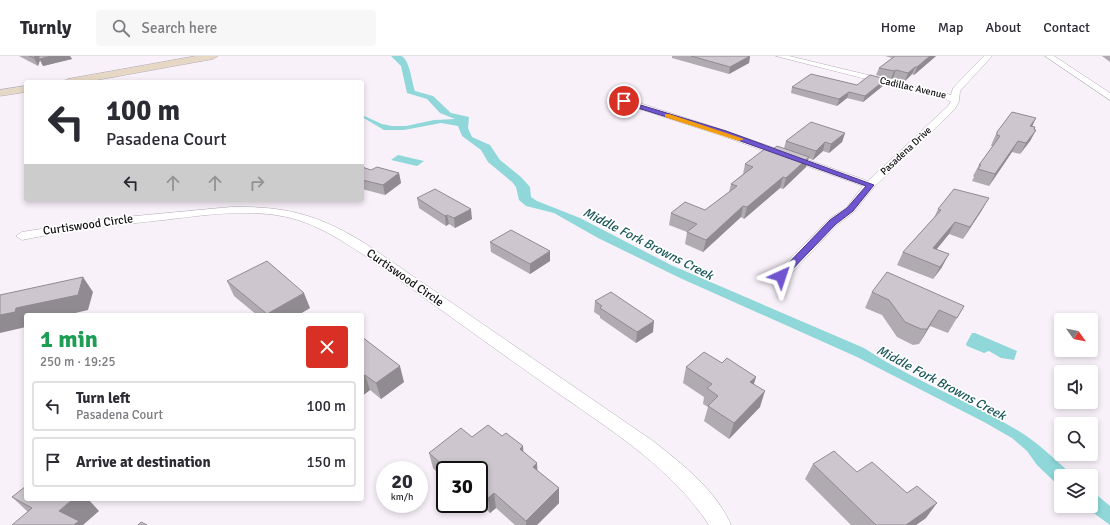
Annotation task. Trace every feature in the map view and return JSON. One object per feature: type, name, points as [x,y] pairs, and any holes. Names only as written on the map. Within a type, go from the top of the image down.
[{"type":"main road","points":[[79,80],[213,56]]},
{"type":"main road","points":[[0,93],[24,89]]},
{"type":"street","name":"Cadillac Avenue","points":[[780,56],[954,98]]},
{"type":"street","name":"Pasadena Drive","points":[[781,276],[833,222],[850,210],[870,185],[952,107],[955,101],[954,98],[956,90],[988,56]]},
{"type":"street","points":[[1049,56],[1110,97]]},
{"type":"street","points":[[624,101],[724,133],[870,185]]},
{"type":"street","name":"Curtiswood Circle","points":[[22,236],[85,225],[218,211],[279,213],[307,218],[335,230],[369,252],[632,436],[683,478],[721,525]]},
{"type":"water","points":[[391,56],[401,56],[407,62],[415,91],[433,96],[451,113],[469,117],[468,128],[472,137],[490,145],[500,160],[521,177],[530,187],[531,197],[537,201],[580,218],[671,265],[864,348],[901,370],[1017,430],[1040,446],[1054,458],[1054,461],[1057,461],[1066,469],[1054,469],[1054,481],[1037,465],[1027,451],[1012,438],[984,422],[857,357],[680,278],[598,238],[554,213],[526,206],[519,200],[516,187],[512,182],[488,162],[481,150],[462,136],[458,126],[441,123],[404,130],[384,130],[364,118],[364,116],[382,124],[392,126],[406,126],[434,120],[455,119],[440,113],[427,99],[407,93],[401,66]]},
{"type":"water","points":[[398,155],[424,161],[417,166],[391,160]]},
{"type":"water","points":[[972,333],[1017,351],[1014,360],[1001,358],[989,351],[984,353],[967,346],[966,344]]},
{"type":"water","points":[[1098,496],[1110,506],[1110,525],[1094,513],[1098,513]]},
{"type":"building","points":[[39,56],[51,56],[39,59]]},
{"type":"building","points":[[691,56],[750,56],[730,67]]},
{"type":"building","points":[[895,56],[930,56],[908,73],[879,68]]},
{"type":"building","points":[[811,74],[857,85],[870,75],[886,79],[865,96],[849,92],[839,99],[792,87]]},
{"type":"building","points":[[1012,112],[1036,118],[1030,126],[1035,127],[1034,130],[1036,130],[1026,143],[1018,141],[995,174],[978,169],[981,165],[979,165],[1000,136],[997,135],[997,132]]},
{"type":"building","points":[[811,122],[845,133],[831,144],[825,142],[816,151],[786,141]]},
{"type":"building","points":[[777,146],[809,157],[786,178],[783,177],[747,207],[743,206],[706,240],[687,232],[697,224],[671,213],[685,202],[705,210],[737,186],[731,184],[753,167],[745,164],[766,148],[772,150]]},
{"type":"building","points":[[377,167],[399,173],[383,185],[364,180],[364,168],[371,170]]},
{"type":"building","points":[[435,189],[471,209],[454,218],[447,215],[445,216],[417,198]]},
{"type":"building","points":[[954,189],[989,198],[970,227],[955,222],[933,248],[949,254],[940,267],[903,252],[941,210],[938,209]]},
{"type":"building","points":[[511,230],[550,251],[530,264],[490,242]]},
{"type":"building","points":[[267,261],[304,293],[269,313],[266,313],[227,281]]},
{"type":"building","points":[[887,272],[964,306],[957,318],[939,310],[927,329],[921,329],[905,322],[889,300],[872,292]]},
{"type":"building","points":[[83,277],[78,295],[16,308],[15,312],[0,315],[0,295]]},
{"type":"building","points":[[611,292],[654,321],[637,332],[600,308],[602,306],[595,301]]},
{"type":"building","points":[[364,339],[400,366],[376,383],[364,376]]},
{"type":"building","points":[[704,352],[722,363],[727,358],[756,377],[750,382],[765,391],[734,423],[708,406],[718,396],[707,388],[712,384],[686,367]]},
{"type":"building","points":[[488,425],[502,436],[506,433],[523,446],[520,449],[537,463],[533,467],[559,488],[526,521],[494,493],[488,498],[488,461],[438,461],[429,453],[461,428],[472,437]]},
{"type":"building","points":[[834,451],[857,472],[872,462],[907,493],[917,486],[937,503],[906,525],[876,525],[813,464]]},
{"type":"building","points":[[24,488],[24,501],[71,501],[59,511],[79,521],[74,525],[12,525],[32,508],[12,497]]},
{"type":"building","points":[[141,522],[147,525],[138,525]]},
{"type":"slow traffic","points":[[667,116],[741,139]]},
{"type":"route","points":[[624,101],[648,110],[724,133],[870,185],[850,210],[833,222],[781,276]]},
{"type":"water label","name":"Middle Fork Browns Creek","points":[[648,244]]},
{"type":"water label","name":"Middle Fork Browns Creek","points":[[941,383]]}]
